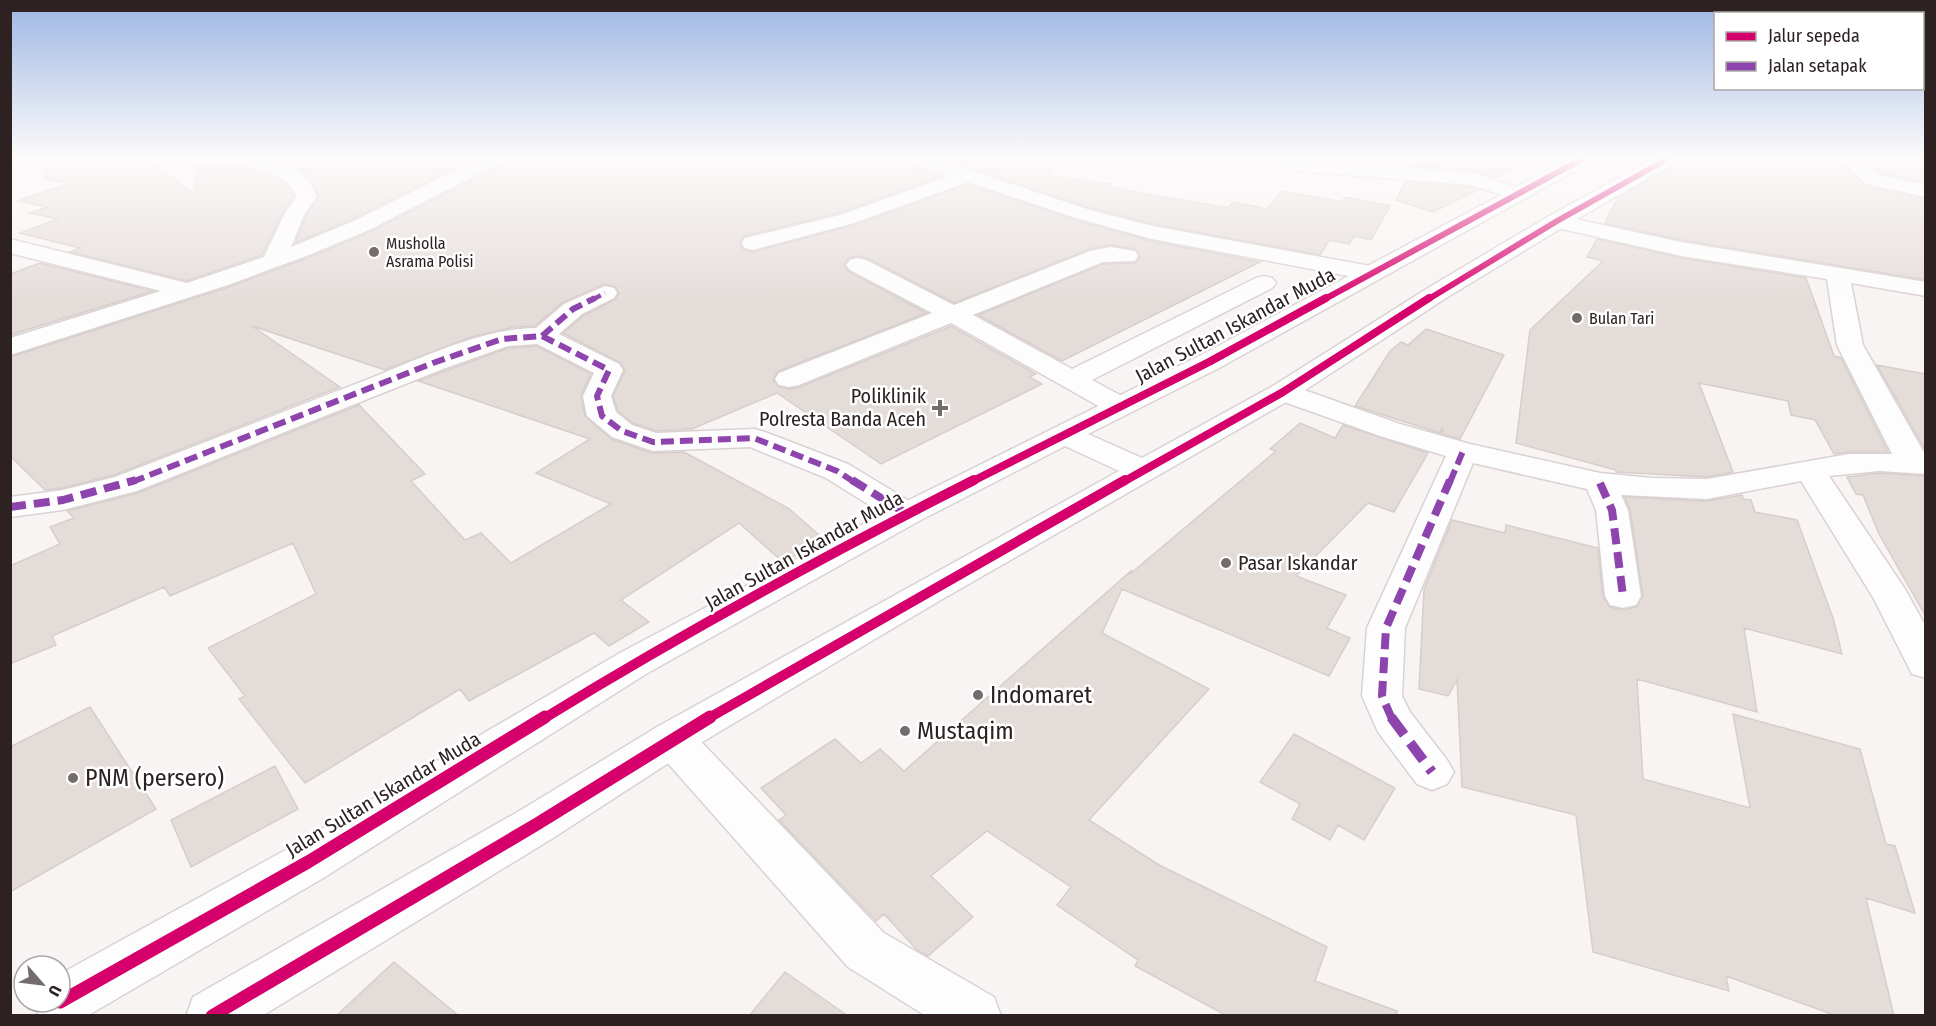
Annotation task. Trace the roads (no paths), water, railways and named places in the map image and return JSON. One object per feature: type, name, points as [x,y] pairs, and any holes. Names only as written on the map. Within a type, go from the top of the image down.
[{"type":"main road","points":[[274,259],[300,207]]},
{"type":"main road","points":[[10,347],[76,324],[189,291],[343,233],[396,207]]},
{"type":"main road","points":[[753,243],[847,219],[881,207]]},
{"type":"main road","points":[[1061,207],[1152,232],[1370,273]]},
{"type":"main road","name":"Jalan Sultan Iskandar Muda","points":[[72,995],[308,862],[632,664],[907,514],[1209,362],[1494,207]]},
{"type":"main road","points":[[212,1016],[537,824],[672,740],[926,592],[1283,392],[1437,293],[1581,207]]},
{"type":"main road","points":[[1557,220],[1670,247],[1926,288]]},
{"type":"main road","points":[[10,246],[189,291]]},
{"type":"main road","points":[[789,379],[1098,256],[1110,254],[1127,256]]},
{"type":"main road","points":[[858,265],[951,313],[1119,406]]},
{"type":"main road","points":[[1838,274],[1850,345],[1919,464]]},
{"type":"main road","points":[[1071,380],[1264,283]]},
{"type":"main road","points":[[542,336],[573,309],[605,293]]},
{"type":"main road","points":[[10,507],[63,500],[126,484],[433,363],[502,339],[542,336],[609,370],[597,396],[602,416],[622,431],[652,442],[754,438],[837,471],[907,514]]},
{"type":"main road","points":[[1283,392],[1390,430],[1463,451],[1600,483],[1652,488],[1707,489],[1849,464],[1919,464]]},
{"type":"main road","points":[[1065,435],[1143,470]]},
{"type":"main road","points":[[1432,772],[1393,721],[1382,696],[1386,628],[1463,451]]},
{"type":"main road","points":[[1811,472],[1909,602],[1926,664]]},
{"type":"main road","points":[[1600,483],[1612,510],[1623,596]]},
{"type":"main road","points":[[672,740],[866,950],[975,1016]]},
{"type":"place","name":"Musholla Asrama Polisi","points":[[374,252]]},
{"type":"place","name":"Bulan Tari","points":[[1577,318]]},
{"type":"place","name":"Poliklinik Polresta Banda Aceh","points":[[940,408]]},
{"type":"place","name":"Pasar Iskandar","points":[[1226,563]]},
{"type":"place","name":"Indomaret","points":[[978,695]]},
{"type":"place","name":"Mustaqim","points":[[905,731]]},
{"type":"place","name":"PNM (persero)","points":[[73,778]]}]
